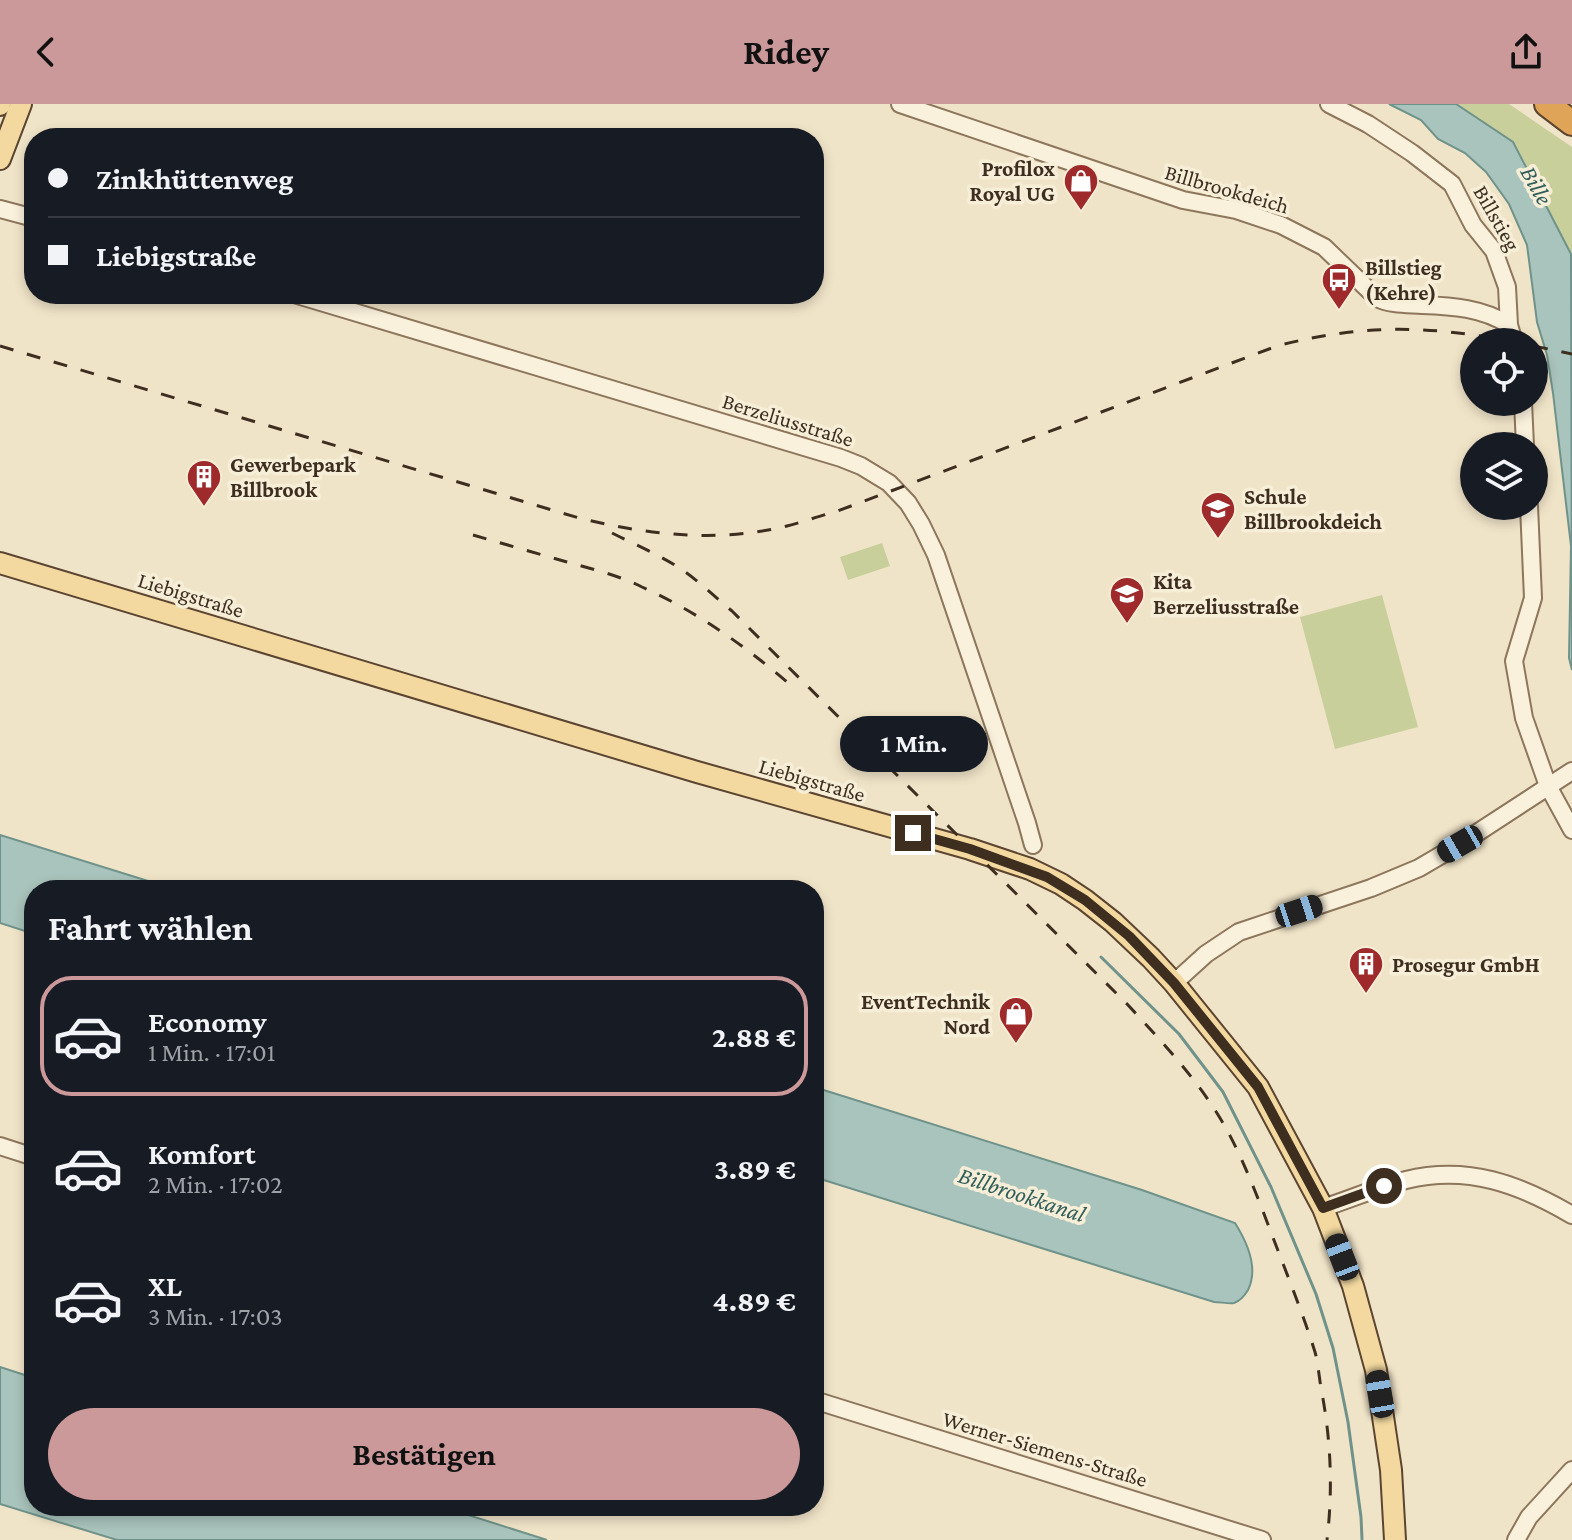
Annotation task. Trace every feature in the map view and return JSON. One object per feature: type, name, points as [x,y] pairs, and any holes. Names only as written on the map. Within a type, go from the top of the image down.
[{"type":"highway","points":[[1547,104],[1572,123]]},
{"type":"main road","points":[[0,159],[21,104]]},
{"type":"main road","name":"Liebigstraße","points":[[0,563],[697,772],[937,839],[1018,865],[1061,884],[1097,909],[1129,936],[1174,983],[1258,1087],[1323,1208],[1353,1286],[1376,1370],[1391,1470],[1395,1540]]},
{"type":"street","name":"Billbrookdeich","points":[[900,104],[1183,200],[1222,206],[1281,225],[1324,247],[1385,302],[1480,311],[1509,325]]},
{"type":"street","name":"Billstieg","points":[[1329,104],[1368,124],[1452,184],[1473,225],[1498,260],[1507,287],[1509,325]]},
{"type":"street","points":[[0,209],[24,215]]},
{"type":"street","name":"Berzeliusstraße","points":[[327,304],[841,458],[889,483],[908,503],[936,555],[1033,845]]},
{"type":"street","points":[[1530,520],[1533,598],[1514,661],[1524,718],[1548,786],[1572,830]]},
{"type":"street","points":[[1174,983],[1206,954],[1239,932],[1371,888],[1419,868],[1572,771]]},
{"type":"street","points":[[0,1146],[24,1154]]},
{"type":"street","points":[[1323,1208],[1384,1186],[1443,1175],[1495,1179],[1521,1188],[1572,1215]]},
{"type":"street","name":"Werner-Siemens-Straße","points":[[824,1403],[1262,1540]]},
{"type":"street","points":[[1516,1540],[1529,1517],[1572,1470]]},
{"type":"green space","points":[[1456,104],[1509,104],[1572,147],[1572,261],[1513,142]]},
{"type":"green space","points":[[882,543],[890,566],[848,580],[840,557]]},
{"type":"green space","points":[[1382,595],[1418,727],[1335,749],[1300,617]]},
{"type":"water","points":[[1389,104],[1456,104],[1513,142],[1571,254],[1572,670],[1569,658],[1571,546],[1548,361],[1548,328],[1539,328],[1537,322],[1527,245],[1509,204],[1486,172],[1465,153],[1438,139],[1421,120]]},
{"type":"water","points":[[0,835],[145,880],[24,880],[24,931],[0,923]]},
{"type":"water","name":"Billbrookkanal","points":[[824,1090],[1142,1190],[1235,1223],[1244,1238],[1252,1264],[1251,1282],[1242,1298],[1234,1303],[1214,1302],[824,1180]]},
{"type":"water","points":[[0,1367],[24,1375],[24,1511],[0,1504]]},
{"type":"water","points":[[39,1516],[471,1516],[547,1540],[117,1540]]},
{"type":"waterway","points":[[1101,957],[1179,1034],[1223,1092],[1271,1187],[1316,1294],[1333,1348],[1348,1422],[1362,1539]]},
{"type":"railway","points":[[0,346],[579,518],[631,529],[709,535],[761,531],[835,512],[1277,346],[1366,331],[1395,329],[1460,333]]},
{"type":"railway","points":[[1548,349],[1572,354]]},
{"type":"railway","points":[[612,533],[684,571],[732,611],[1128,1005],[1206,1096],[1248,1173],[1315,1352],[1329,1445],[1327,1540]]},
{"type":"railway","points":[[473,535],[614,576],[663,597],[722,632],[794,688]]},
{"type":"place","name":"Profilox Royal UG","points":[[1081,212]]},
{"type":"place","name":"Billstieg (Kehre)","points":[[1339,311]]},
{"type":"place","name":"Gewerbepark Billbrook","points":[[204,508]]},
{"type":"place","name":"Schule Billbrookdeich","points":[[1218,540]]},
{"type":"place","name":"Kita Berzeliusstraße","points":[[1127,625]]},
{"type":"place","name":"Prosegur GmbH","points":[[1366,995]]},
{"type":"place","name":"EventTechnik Nord","points":[[1016,1045]]},
{"type":"route","points":[[913,833],[970,849],[1047,877],[1085,900],[1129,936],[1174,983],[1258,1087],[1323,1208],[1384,1186]]},
{"type":"water label","name":"Bille","points":[[1537,185]]}]
